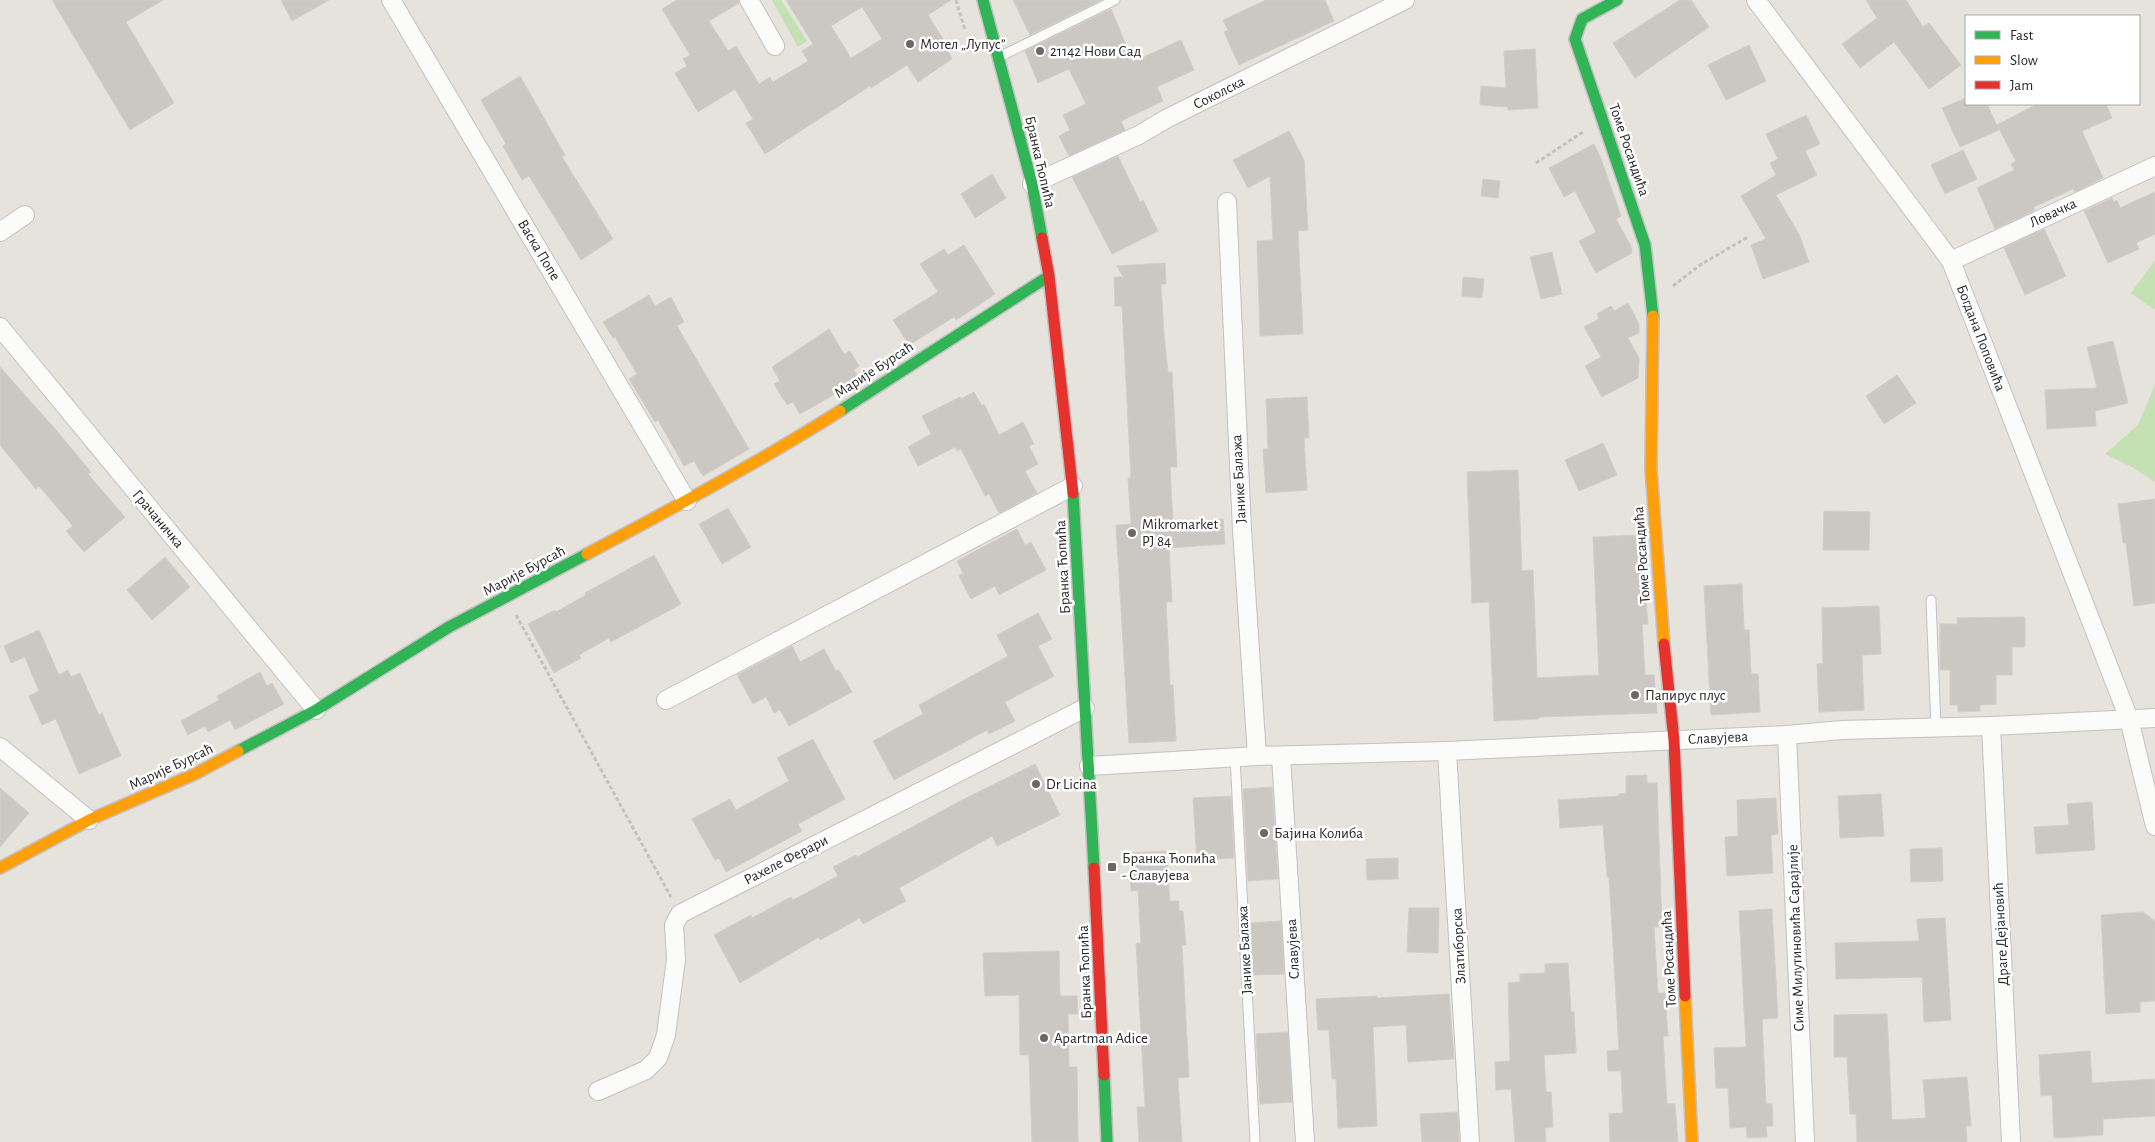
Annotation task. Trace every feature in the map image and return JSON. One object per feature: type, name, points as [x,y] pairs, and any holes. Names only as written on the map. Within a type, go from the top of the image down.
[{"type":"street","name":"Васка Попе","points":[[391,0],[687,501]]},
{"type":"street","points":[[748,0],[775,46]]},
{"type":"street","name":"Бранка Ћопића","points":[[983,0],[1032,184],[1049,276],[1074,486],[1107,1142]]},
{"type":"street","name":"Соколска","points":[[1032,184],[1139,135],[1166,119],[1405,0]]},
{"type":"street","name":"Томе Росандића","points":[[1617,0],[1582,19],[1575,38],[1645,245],[1653,310],[1651,469],[1660,601],[1674,740],[1692,1142]]},
{"type":"street","name":"Богдана Поповића","points":[[1756,0],[1951,261],[2129,719],[2155,826]]},
{"type":"street","name":"Ловачка","points":[[1951,261],[2155,166]]},
{"type":"street","name":"Јанике Балажа","points":[[1227,202],[1242,530],[1257,756]]},
{"type":"street","points":[[0,232],[25,215]]},
{"type":"street","name":"Марије Бурсаћ","points":[[0,868],[89,820],[195,774],[316,710],[449,627],[687,501],[793,440],[1049,276]]},
{"type":"street","name":"Грачаничка","points":[[0,327],[316,710]]},
{"type":"street","points":[[666,700],[1074,486]]},
{"type":"street","name":"Рахеле Ферари","points":[[680,914],[1085,708]]},
{"type":"street","name":"Славујева","points":[[1089,766],[1257,756],[1447,750],[1787,735],[1842,730],[1991,726],[2155,718]]},
{"type":"street","name":"Драге Дејановић","points":[[1991,726],[2011,1142]]},
{"type":"street","name":"Симе Милутиновића Сарајлије","points":[[1787,735],[1805,1142]]},
{"type":"street","points":[[0,747],[89,820]]},
{"type":"street","name":"Златиборска","points":[[1447,750],[1470,1142]]},
{"type":"street","name":"Славујева","points":[[1282,756],[1304,1142]]},
{"type":"street","points":[[598,1092],[646,1070],[658,1058],[666,1035],[676,959],[674,924],[680,914]]},
{"type":"lane","points":[[999,57],[1116,0]]},
{"type":"lane","points":[[1931,600],[1936,728]]},
{"type":"lane","name":"Јанике Балажа","points":[[1235,757],[1255,1142]]},
{"type":"path","points":[[956,0],[967,38]]},
{"type":"path","points":[[1536,163],[1603,120]]},
{"type":"path","points":[[1653,310],[1666,291],[1700,265],[1748,237]]},
{"type":"path","points":[[506,597],[680,914]]},
{"type":"green space","points":[[772,0],[781,0],[807,41],[798,47]]},
{"type":"green space","points":[[2155,260],[2155,310],[2131,293]]},
{"type":"green space","points":[[2155,384],[2155,482],[2134,468],[2105,454],[2138,425]]},
{"type":"building","points":[[52,0],[163,0],[126,22],[174,103],[130,130]]},
{"type":"building","points":[[281,0],[329,0],[292,21]]},
{"type":"building","points":[[677,0],[738,0],[739,3],[709,21],[728,51],[736,46],[759,84],[770,77],[773,82],[808,61],[802,51],[813,44],[786,0],[951,0],[928,15],[950,50],[948,51],[952,59],[918,82],[907,65],[871,88],[870,86],[765,154],[746,123],[753,119],[735,89],[698,112],[675,73],[687,66],[683,59],[690,55],[662,9]],"holes":[[[862,7],[882,39],[851,58],[831,26]]]},
{"type":"building","points":[[1013,0],[1101,0],[1030,35]]},
{"type":"building","points":[[1266,0],[1325,0],[1334,21],[1239,65],[1224,32],[1228,30],[1223,20]]},
{"type":"building","points":[[1680,0],[1691,0],[1709,27],[1635,78],[1613,43]]},
{"type":"building","points":[[1866,0],[1906,0],[1923,27],[1929,23],[1961,65],[1929,89],[1894,42],[1860,68],[1842,44],[1877,18]]},
{"type":"building","points":[[1111,9],[1133,62],[1181,40],[1194,70],[1157,87],[1163,101],[1121,121],[1125,130],[1069,156],[1059,136],[1070,130],[1063,115],[1086,104],[1069,69],[1038,83],[1025,51]]},
{"type":"building","points":[[1749,45],[1766,81],[1726,100],[1708,65]]},
{"type":"building","points":[[1535,49],[1538,108],[1508,110],[1508,107],[1480,105],[1481,86],[1506,88],[1504,51]]},
{"type":"building","points":[[520,76],[565,155],[562,157],[613,239],[581,260],[529,176],[522,180],[503,146],[506,144],[481,100]]},
{"type":"building","points":[[1965,98],[1965,105],[1987,105],[1999,130],[1960,147],[1942,108]]},
{"type":"building","points":[[2035,105],[2106,105],[2112,118],[2082,131],[2103,178],[2075,192],[2073,189],[2034,207],[2035,210],[1995,229],[1977,188],[2014,170],[2011,164],[2016,161],[1997,125]]},
{"type":"building","points":[[1806,115],[1820,144],[1805,151],[1817,175],[1776,195],[1799,234],[1809,262],[1763,279],[1751,245],[1766,239],[1741,196],[1776,175],[1770,163],[1778,159],[1766,134]]},
{"type":"building","points":[[1289,131],[1304,160],[1308,230],[1298,231],[1303,334],[1260,336],[1257,241],[1273,240],[1270,176],[1248,188],[1233,160]]},
{"type":"building","points":[[1594,144],[1621,216],[1616,219],[1631,246],[1632,253],[1596,273],[1579,241],[1596,232],[1575,191],[1564,197],[1549,168]]},
{"type":"building","points":[[1963,150],[1977,179],[1945,194],[1931,165]]},
{"type":"building","points":[[1118,156],[1140,202],[1143,200],[1158,231],[1112,254],[1072,177]]},
{"type":"building","points":[[992,174],[1006,198],[975,218],[961,194]]},
{"type":"building","points":[[1483,179],[1500,181],[1498,198],[1481,196]]},
{"type":"building","points":[[2155,192],[2155,234],[2136,243],[2139,249],[2108,263],[2084,211],[2112,198],[2114,202],[2117,200],[2120,208]]},
{"type":"building","points":[[2044,229],[2066,276],[2025,295],[2004,248]]},
{"type":"building","points":[[964,245],[995,294],[956,320],[954,317],[909,345],[893,320],[938,292],[920,264],[944,249],[948,255]]},
{"type":"building","points":[[1552,252],[1562,294],[1541,299],[1530,257]]},
{"type":"building","points":[[1165,263],[1166,284],[1161,284],[1168,372],[1172,372],[1177,467],[1170,467],[1173,522],[1223,519],[1225,544],[1169,548],[1172,602],[1166,602],[1170,685],[1173,685],[1176,741],[1129,743],[1116,525],[1131,524],[1128,478],[1131,478],[1122,306],[1115,306],[1114,277],[1123,277],[1117,266]]},
{"type":"building","points":[[1463,277],[1484,279],[1482,298],[1462,296]]},
{"type":"building","points":[[649,295],[655,306],[671,297],[684,322],[677,326],[749,449],[703,476],[694,461],[684,466],[658,420],[655,422],[629,379],[637,374],[615,337],[613,338],[603,322]]},
{"type":"building","points":[[1628,303],[1639,324],[1639,333],[1628,338],[1639,358],[1638,378],[1602,397],[1585,366],[1601,357],[1584,327],[1599,319],[1597,314],[1611,306],[1614,311]]},
{"type":"building","points":[[829,329],[844,354],[850,351],[859,366],[854,370],[860,380],[800,414],[793,402],[787,405],[774,384],[780,381],[772,367]]},
{"type":"building","points":[[2113,341],[2128,403],[2095,411],[2096,426],[2047,429],[2045,390],[2097,388],[2087,347]]},
{"type":"building","points":[[0,367],[57,431],[91,472],[88,474],[125,517],[84,552],[66,531],[73,526],[39,486],[36,489],[0,445]]},
{"type":"building","points":[[1897,375],[1916,403],[1884,424],[1866,396]]},
{"type":"building","points":[[974,392],[982,406],[984,404],[999,435],[1023,422],[1034,444],[1029,446],[1038,464],[1025,471],[1037,493],[999,513],[989,494],[985,496],[961,449],[957,451],[955,447],[918,466],[908,447],[931,434],[922,416]]},
{"type":"building","points":[[1307,397],[1309,438],[1304,438],[1307,490],[1266,493],[1263,449],[1268,449],[1266,399]]},
{"type":"building","points":[[1603,443],[1617,475],[1579,491],[1565,460]]},
{"type":"building","points":[[1518,470],[1522,571],[1533,570],[1537,678],[1599,675],[1593,537],[1641,535],[1648,624],[1642,624],[1645,675],[1654,675],[1657,713],[1539,717],[1539,719],[1494,721],[1489,602],[1472,603],[1467,472]]},
{"type":"building","points":[[2155,499],[2155,603],[2134,606],[2126,543],[2123,543],[2118,504]]},
{"type":"building","points":[[728,508],[751,547],[722,564],[699,524]]},
{"type":"building","points":[[1824,511],[1870,512],[1869,550],[1823,550]]},
{"type":"building","points":[[1017,529],[1025,545],[1031,542],[1046,570],[999,595],[995,586],[971,599],[959,576],[963,573],[957,561]]},
{"type":"building","points":[[654,555],[681,604],[611,642],[609,638],[579,655],[581,658],[554,673],[528,624],[555,610],[556,612],[586,595],[585,593]]},
{"type":"building","points":[[165,557],[190,587],[152,620],[127,590]]},
{"type":"building","points":[[1742,584],[1744,630],[1749,630],[1751,674],[1758,674],[1760,712],[1711,715],[1704,586]]},
{"type":"building","points":[[1879,606],[1881,654],[1862,655],[1864,710],[1819,712],[1817,664],[1823,664],[1822,608]]},
{"type":"building","points":[[1038,613],[1052,639],[1038,646],[1054,676],[1005,702],[1015,721],[989,734],[987,730],[894,780],[873,741],[923,714],[919,705],[1008,656],[997,635]]},
{"type":"building","points":[[2025,617],[2025,647],[2012,647],[2012,675],[1996,675],[1996,704],[1980,705],[1980,711],[1958,712],[1958,705],[1950,705],[1950,670],[1940,670],[1940,624],[1958,624],[1957,618]]},
{"type":"building","points":[[39,630],[59,675],[68,670],[71,677],[80,673],[99,715],[102,713],[121,756],[79,774],[56,719],[42,725],[29,696],[39,691],[25,657],[11,663],[4,646]]},
{"type":"building","points":[[792,646],[800,662],[824,649],[836,671],[839,670],[852,692],[789,726],[780,710],[774,713],[766,697],[753,704],[737,675]]},
{"type":"building","points":[[260,672],[267,686],[272,683],[284,704],[235,730],[230,720],[208,732],[205,726],[188,735],[181,721],[219,700],[217,696]]},
{"type":"building","points":[[813,739],[845,799],[798,824],[802,831],[726,872],[719,858],[715,860],[692,819],[730,799],[736,810],[789,781],[777,758]]},
{"type":"building","points":[[1035,764],[1060,815],[997,846],[992,836],[899,888],[906,901],[863,924],[860,918],[820,940],[819,937],[740,983],[714,935],[751,915],[752,918],[791,897],[793,900],[838,876],[833,867],[856,855],[857,857],[962,800]]},
{"type":"building","points":[[1647,775],[1647,783],[1657,783],[1662,927],[1654,927],[1658,993],[1665,993],[1668,1036],[1663,1036],[1667,1104],[1675,1104],[1678,1142],[1610,1142],[1609,1114],[1623,1113],[1621,1071],[1608,1071],[1607,1051],[1619,1050],[1609,877],[1607,877],[1603,825],[1560,828],[1558,800],[1619,796],[1619,794],[1626,793],[1626,776]]},
{"type":"building","name":"Бајина Колиба","points":[[1272,787],[1278,879],[1248,881],[1243,789]]},
{"type":"building","points":[[0,788],[29,813],[0,847]]},
{"type":"building","points":[[1881,794],[1884,836],[1840,838],[1838,796]]},
{"type":"building","points":[[1231,796],[1234,858],[1197,860],[1193,798]]},
{"type":"building","points":[[1776,798],[1778,834],[1771,835],[1773,873],[1727,876],[1725,837],[1738,836],[1737,800]]},
{"type":"building","points":[[2092,802],[2095,850],[2036,854],[2034,827],[2069,825],[2067,804]]},
{"type":"building","points":[[1942,848],[1943,881],[1911,882],[1910,849]]},
{"type":"building","points":[[1166,851],[1170,901],[1179,901],[1179,911],[1183,911],[1186,945],[1182,945],[1189,1077],[1178,1078],[1182,1142],[1139,1142],[1137,1107],[1145,1107],[1136,943],[1141,943],[1138,890],[1131,891],[1129,853]]},
{"type":"building","points":[[1398,858],[1398,879],[1367,880],[1366,859]]},
{"type":"building","points":[[1409,908],[1439,908],[1438,953],[1407,952]]},
{"type":"building","points":[[1772,909],[1778,1018],[1762,1019],[1766,1104],[1772,1104],[1773,1126],[1766,1126],[1767,1137],[1747,1138],[1746,1127],[1730,1128],[1728,1088],[1716,1088],[1714,1048],[1746,1047],[1739,911]]},
{"type":"building","points":[[2143,912],[2155,921],[2155,1001],[2140,1002],[2140,1012],[2106,1014],[2101,915]]},
{"type":"building","points":[[1945,918],[1951,1020],[1924,1022],[1922,977],[1836,979],[1835,943],[1919,941],[1917,919]]},
{"type":"building","points":[[1281,921],[1284,974],[1253,975],[1250,923]]},
{"type":"building","points":[[1059,951],[1060,996],[1077,996],[1078,1014],[1068,1014],[1069,1067],[1077,1067],[1078,1142],[1032,1142],[1029,1055],[1020,1055],[1019,995],[985,996],[983,953]]},
{"type":"building","points":[[1568,963],[1571,1012],[1574,1012],[1576,1053],[1544,1055],[1546,1092],[1551,1092],[1553,1127],[1545,1128],[1546,1142],[1515,1142],[1511,1089],[1496,1090],[1495,1062],[1510,1061],[1508,983],[1520,982],[1520,974],[1545,973],[1545,964]]},
{"type":"building","points":[[1449,994],[1454,1059],[1408,1062],[1406,1025],[1373,1027],[1377,1126],[1338,1128],[1336,1079],[1332,1079],[1329,1030],[1318,1030],[1316,999]]},
{"type":"building","points":[[1887,1014],[1892,1120],[1926,1118],[1923,1080],[1967,1077],[1971,1126],[1966,1126],[1967,1142],[1857,1142],[1856,1114],[1850,1114],[1847,1057],[1834,1057],[1834,1015]]},
{"type":"building","points":[[1288,1032],[1292,1102],[1260,1104],[1256,1034]]},
{"type":"building","points":[[2090,1051],[2092,1083],[2155,1079],[2155,1116],[2103,1119],[2103,1135],[2054,1138],[2052,1095],[2041,1096],[2039,1055]]},
{"type":"building","points":[[1458,1112],[1459,1142],[1422,1142],[1420,1114]]},
{"type":"traffic: fast","points":[[983,0],[1032,184],[1042,238]]},
{"type":"traffic: fast","points":[[1617,0],[1582,19],[1575,39],[1645,245],[1653,316]]},
{"type":"traffic: fast","points":[[840,411],[1049,276]]},
{"type":"traffic: fast","points":[[1073,493],[1094,868]]},
{"type":"traffic: fast","points":[[238,751],[316,710],[449,627],[587,554]]},
{"type":"traffic: fast","points":[[1104,1075],[1107,1142]]},
{"type":"traffic: slow","points":[[1653,316],[1651,469],[1664,644]]},
{"type":"traffic: slow","points":[[587,554],[747,467],[840,411]]},
{"type":"traffic: slow","points":[[0,868],[89,820],[195,774],[238,751]]},
{"type":"traffic: slow","points":[[1685,996],[1692,1142]]},
{"type":"traffic: jam","points":[[1042,238],[1049,276],[1073,493]]},
{"type":"traffic: jam","points":[[1664,644],[1674,740],[1685,996]]},
{"type":"traffic: jam","points":[[1094,868],[1104,1075]]},
{"type":"place","name":"Мотел „Лупус”","points":[[910,44]]},
{"type":"place","name":"21142 Нови Сад","points":[[1040,51]]},
{"type":"place","name":"Mikromarket PJ 84","points":[[1132,533]]},
{"type":"place","name":"Папирус плус","points":[[1635,695]]},
{"type":"place","name":"Dr Licina","points":[[1036,784]]},
{"type":"place","name":"Бајина Колиба","points":[[1264,833]]},
{"type":"place","name":"Бранка Ћопића - Славујева","points":[[1112,867]]},
{"type":"place","name":"Apartman Adice","points":[[1044,1038]]}]
